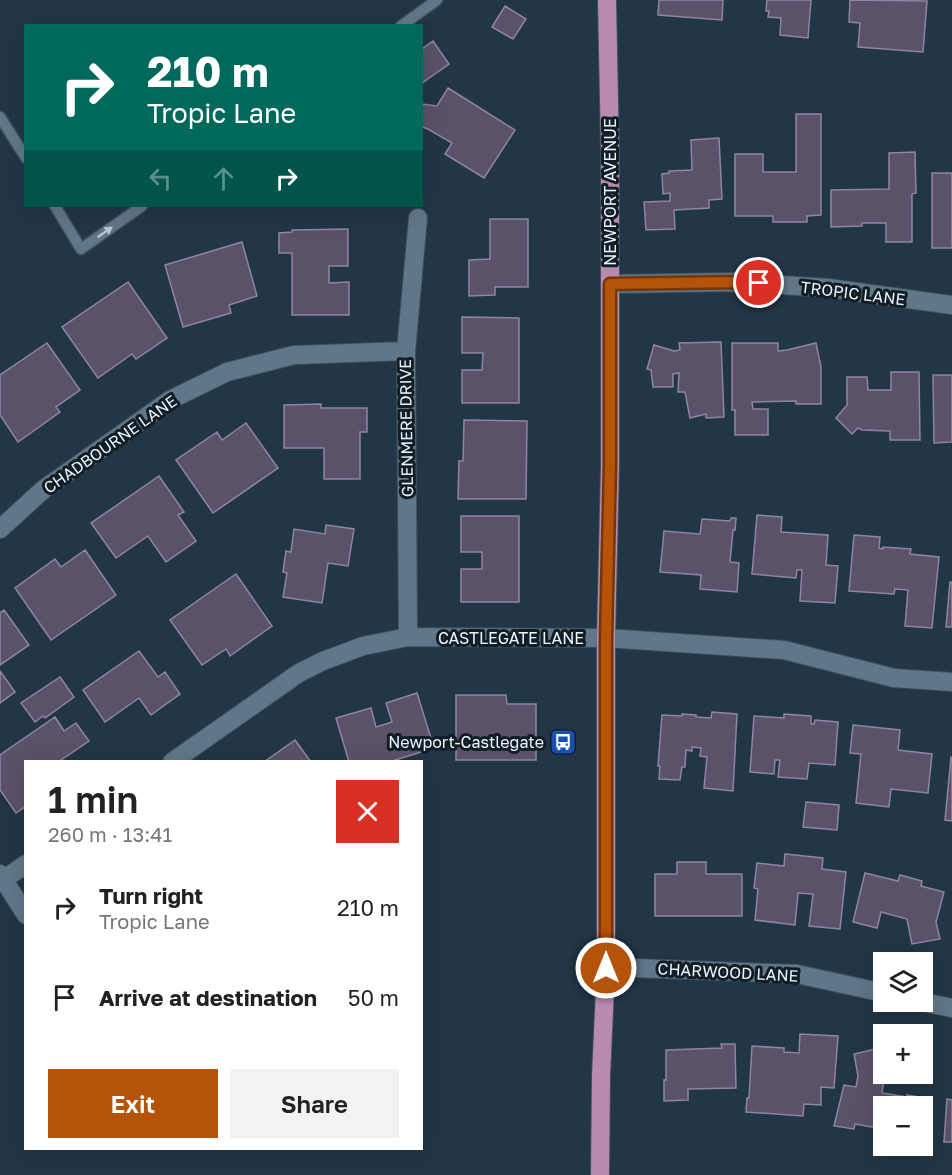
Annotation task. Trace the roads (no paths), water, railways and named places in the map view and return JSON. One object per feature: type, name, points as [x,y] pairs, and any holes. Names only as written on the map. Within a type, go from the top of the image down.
[{"type":"main road","name":"NEWPORT AVENUE","points":[[600,1175],[606,968],[606,638],[610,465],[610,150],[607,0]]},
{"type":"street","name":"GLENMERE DRIVE","points":[[408,638],[406,351],[418,219]]},
{"type":"street","name":"TROPIC LANE","points":[[610,284],[736,282],[828,288],[952,305]]},
{"type":"street","name":"CHADBOURNE LANE","points":[[0,529],[44,489],[170,400],[228,372],[294,355],[406,351]]},
{"type":"street","name":"CASTLEGATE LANE","points":[[175,760],[315,665],[363,646],[408,638],[606,638],[784,650],[894,678],[952,682]]},
{"type":"street","points":[[24,865],[2,877],[24,912]]},
{"type":"street","name":"CHARWOOD LANE","points":[[606,968],[797,974],[873,991]]},
{"type":"street","points":[[933,1004],[952,1008]]},
{"type":"lane","points":[[403,24],[437,0]]},
{"type":"lane","points":[[0,117],[24,155]]},
{"type":"lane","points":[[56,207],[81,249],[141,207]]},
{"type":"place","name":"Newport-Castlegate","points":[[563,742]]}]
